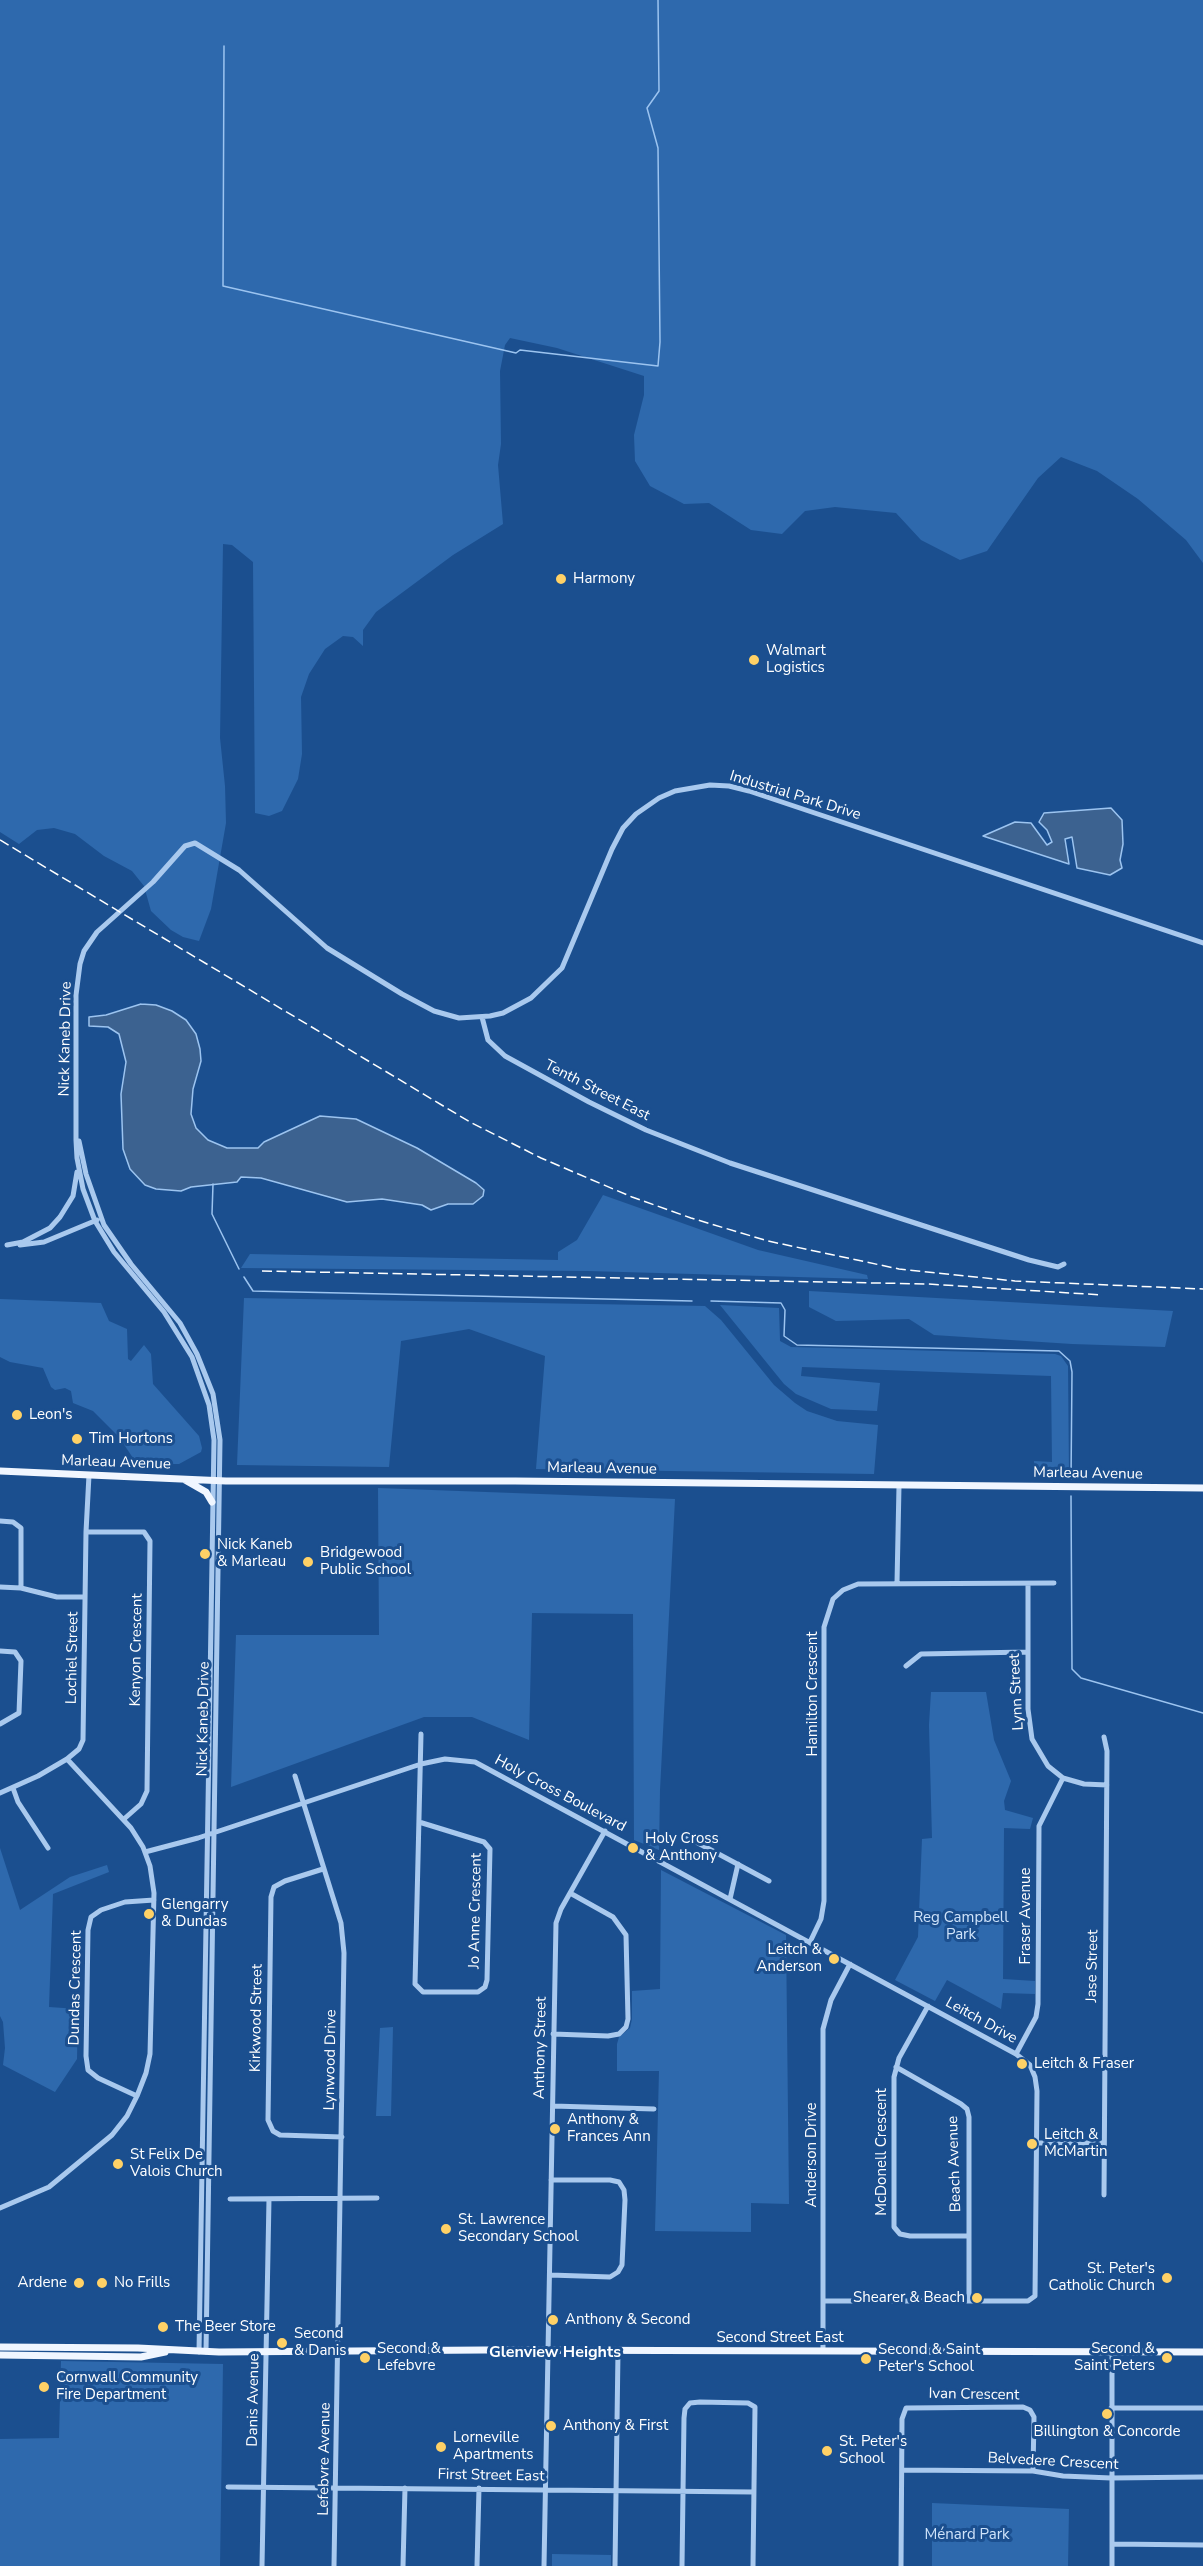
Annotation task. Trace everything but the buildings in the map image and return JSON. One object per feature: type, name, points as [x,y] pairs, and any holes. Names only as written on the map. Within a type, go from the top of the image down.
[{"type":"main road","name":"Marleau Avenue","points":[[0,1472],[216,1480],[1203,1488]]},
{"type":"main road","points":[[183,1479],[206,1492],[212,1502]]},
{"type":"main road","name":"Second Street East","points":[[0,2347],[202,2352],[1203,2352]]},
{"type":"main road","name":"Second Street East","points":[[0,2355],[141,2357],[177,2350]]},
{"type":"street","name":"Industrial Park Drive","points":[[482,1017],[503,1013],[531,998],[562,968],[612,849],[624,828],[636,814],[659,798],[699,786],[729,786],[749,791],[1203,943]]},
{"type":"street","name":"Nick Kaneb Drive","points":[[202,2352],[213,1832],[216,1480],[214,1440],[212,1420],[192,1357],[164,1312],[114,1252],[83,1189],[77,1158],[76,995],[80,964],[84,951],[105,923],[153,882],[188,843],[195,843],[239,870],[327,948],[402,994],[434,1011],[459,1018],[482,1017]]},
{"type":"street","name":"Tenth Street East","points":[[482,1017],[488,1040],[505,1056],[646,1130],[730,1163],[1029,1260],[1058,1267],[1064,1264]]},
{"type":"street","name":"Nick Kaneb Drive","points":[[77,1125],[98,1220]]},
{"type":"street","points":[[7,1245],[38,1236],[60,1217],[73,1196],[77,1178],[77,1158]]},
{"type":"street","points":[[0,1245],[44,1242],[98,1220]]},
{"type":"street","name":"Lochiel Street","points":[[0,1792],[13,1788],[67,1759],[81,1747],[84,1734],[86,1532],[89,1475]]},
{"type":"street","name":"Nick Kaneb Drive","points":[[202,2352],[212,1502],[216,1480]]},
{"type":"street","points":[[897,1583],[899,1486]]},
{"type":"street","points":[[0,1521],[15,1523],[22,1532],[21,1588]]},
{"type":"street","name":"Kenyon Crescent","points":[[86,1532],[144,1532],[150,1541],[147,1791],[141,1804],[124,1819]]},
{"type":"street","name":"Hamilton Crescent","points":[[810,1942],[821,1919],[824,1901],[824,1627],[833,1599],[843,1590],[858,1584],[1028,1585],[1054,1583]]},
{"type":"street","name":"Lynn Street","points":[[1028,1585],[1028,1709],[1032,1739],[1048,1766],[1063,1778]]},
{"type":"street","points":[[0,1587],[21,1588],[57,1597],[86,1597]]},
{"type":"street","points":[[0,1651],[15,1652],[21,1661],[19,1713],[0,1724]]},
{"type":"street","points":[[906,1666],[921,1654],[1027,1652]]},
{"type":"street","points":[[419,1822],[421,1734]]},
{"type":"street","name":"Jase Street","points":[[1104,1737],[1107,1751],[1104,2195]]},
{"type":"street","points":[[0,2208],[35,2195],[70,2171],[117,2130],[137,2096],[146,2073],[151,2044],[154,1900],[152,1876],[146,1852],[124,1819],[67,1759]]},
{"type":"street","name":"Holy Cross Boulevard","points":[[146,1852],[421,1764],[445,1760],[475,1762],[810,1942]]},
{"type":"street","name":"Lynwood Drive","points":[[295,1776],[341,1923],[344,1953],[338,2351]]},
{"type":"street","points":[[1063,1778],[1084,1784],[1107,1785]]},
{"type":"street","name":"Fraser Avenue","points":[[1016,2054],[1036,2017],[1038,2004],[1038,1826],[1063,1778]]},
{"type":"street","points":[[13,1788],[18,1802],[48,1848]]},
{"type":"street","name":"Jo Anne Crescent","points":[[419,1822],[484,1842],[490,1850],[486,1984],[482,1990],[423,1992],[417,1988],[415,1983],[419,1822]]},
{"type":"street","name":"Anthony Street","points":[[544,2566],[556,1923],[605,1831]]},
{"type":"street","points":[[683,1835],[769,1881]]},
{"type":"street","points":[[730,1899],[738,1864]]},
{"type":"street","name":"Kirkwood Street","points":[[323,1869],[285,1881],[274,1887],[271,1897],[268,2120],[273,2131],[280,2135],[342,2137]]},
{"type":"street","points":[[553,2034],[608,2036],[619,2034],[626,2027],[628,2019],[626,1935],[613,1917],[570,1893]]},
{"type":"street","name":"Dundas Crescent","points":[[137,2096],[98,2078],[88,2070],[86,2056],[88,1930],[91,1917],[101,1910],[125,1902],[154,1900]]},
{"type":"street","name":"Leitch Drive","points":[[810,1942],[1016,2054],[1030,2065],[1035,2077],[1037,2143],[1035,2296],[1028,2301],[969,2300]]},
{"type":"street","name":"Anderson Drive","points":[[823,2351],[823,2029],[831,2000],[850,1964]]},
{"type":"street","name":"McDonell Crescent","points":[[928,2006],[896,2067],[894,2227],[900,2234],[910,2236],[969,2236]]},
{"type":"street","name":"Beach Avenue","points":[[896,2067],[961,2104],[969,2117],[969,2300]]},
{"type":"street","points":[[553,2106],[654,2109]]},
{"type":"street","points":[[1037,2143],[1103,2143]]},
{"type":"street","points":[[550,2275],[610,2277],[618,2272],[622,2265],[625,2200],[624,2190],[619,2182],[551,2180]]},
{"type":"street","points":[[230,2199],[377,2198]]},
{"type":"street","name":"Danis Avenue","points":[[262,2566],[269,2199]]},
{"type":"street","points":[[823,2301],[969,2300]]},
{"type":"street","name":"Lefebvre Avenue","points":[[334,2566],[338,2351]]},
{"type":"street","points":[[615,2566],[618,2351]]},
{"type":"street","points":[[1112,2352],[1112,2566]]},
{"type":"street","points":[[682,2566],[685,2409],[690,2403],[710,2402],[748,2403],[755,2407],[753,2566]]},
{"type":"street","name":"Ivan Crescent","points":[[901,2566],[902,2419],[906,2408],[1023,2407],[1030,2410],[1034,2417],[1033,2471]]},
{"type":"street","points":[[1111,2408],[1203,2408]]},
{"type":"street","name":"Belvedere Crescent","points":[[902,2470],[1033,2471],[1063,2476],[1111,2478],[1203,2477]]},
{"type":"street","name":"First Street East","points":[[228,2487],[754,2492]]},
{"type":"street","points":[[403,2566],[405,2488]]},
{"type":"street","points":[[477,2566],[479,2488]]},
{"type":"street","points":[[1112,2544],[1203,2545]]},
{"type":"green space","points":[[0,0],[1203,0],[1203,563],[1186,540],[1138,499],[1097,471],[1061,457],[1038,478],[987,551],[960,560],[921,540],[896,513],[835,507],[805,511],[782,534],[751,530],[709,503],[684,504],[650,486],[635,461],[634,435],[644,395],[644,376],[557,348],[510,338],[505,345],[500,371],[501,444],[498,465],[503,524],[453,555],[376,612],[363,630],[363,646],[353,637],[343,636],[325,649],[309,674],[301,697],[302,754],[298,779],[282,811],[269,816],[255,813],[253,562],[232,545],[223,544],[220,738],[226,823],[211,909],[199,941],[183,937],[171,930],[151,911],[144,886],[132,871],[104,856],[75,834],[54,828],[37,830],[19,844],[0,832]]},
{"type":"green space","points":[[603,1195],[758,1250],[867,1275],[868,1279],[588,1271],[241,1268],[250,1254],[558,1260],[558,1252],[577,1240]]},
{"type":"green space","points":[[809,1291],[1173,1311],[1165,1347],[1072,1344],[934,1335],[909,1319],[836,1321],[809,1307]]},
{"type":"green space","points":[[244,1298],[705,1306],[721,1320],[774,1385],[795,1403],[807,1411],[837,1421],[878,1425],[874,1474],[536,1469],[545,1356],[469,1329],[401,1341],[389,1467],[237,1465]]},
{"type":"green space","points":[[0,1299],[101,1303],[109,1321],[127,1329],[128,1359],[131,1361],[144,1345],[151,1354],[153,1384],[199,1436],[201,1452],[179,1464],[137,1464],[119,1437],[93,1411],[73,1403],[71,1391],[65,1388],[55,1390],[51,1387],[43,1368],[10,1362],[0,1357]]},
{"type":"green space","points":[[720,1305],[779,1308],[780,1341],[791,1347],[1061,1356],[1068,1366],[1069,1475],[1035,1475],[1034,1461],[1052,1462],[1051,1376],[802,1367],[801,1376],[880,1383],[877,1411],[831,1409],[796,1394],[784,1384]]},
{"type":"green space","points":[[378,1488],[675,1499],[659,1850],[634,1840],[633,1614],[532,1613],[529,1740],[472,1717],[424,1717],[231,1787],[236,1635],[379,1635]]},
{"type":"green space","name":"Reg Campbell Park","points":[[931,1692],[986,1692],[994,1740],[1011,1781],[1004,1801],[1005,1810],[1033,1818],[1030,1829],[1004,1828],[1003,1979],[1035,1981],[1035,1994],[1003,1993],[1001,2009],[947,1980],[935,2001],[895,1980],[918,1937],[922,1839],[932,1838],[929,1725]]},
{"type":"green space","points":[[0,1848],[20,1910],[70,1877],[107,1865],[109,1872],[53,1894],[49,2007],[78,2009],[77,2059],[55,2092],[3,2065],[5,2048],[3,2022],[0,2016]]},
{"type":"green space","points":[[661,1870],[786,1935],[789,2204],[751,2203],[751,2232],[655,2231],[659,2071],[617,2071],[617,2044],[619,2037],[630,2028],[632,1991],[660,1989]]},
{"type":"green space","points":[[393,2027],[391,2116],[376,2116],[380,2028]]},
{"type":"green space","points":[[61,2361],[223,2364],[220,2566],[0,2566],[0,2439],[59,2438]]},
{"type":"green space","name":"Ménard Park","points":[[932,2503],[1069,2509],[1068,2566],[932,2566]]},
{"type":"green space","points":[[552,2554],[611,2555],[611,2566],[552,2566]]},
{"type":"shaded area","points":[[1111,808],[1122,820],[1123,844],[1120,860],[1122,868],[1110,875],[1077,868],[1072,837],[1065,839],[1069,864],[983,836],[1015,822],[1031,823],[1047,845],[1052,842],[1047,830],[1039,822],[1044,813]]},
{"type":"shaded area","points":[[141,1004],[156,1005],[172,1011],[186,1020],[196,1034],[201,1061],[193,1089],[191,1114],[196,1128],[208,1140],[227,1148],[258,1148],[264,1142],[320,1116],[356,1119],[417,1148],[476,1183],[484,1190],[483,1196],[473,1204],[448,1204],[431,1210],[422,1205],[382,1199],[347,1202],[261,1178],[241,1177],[237,1182],[191,1187],[181,1191],[156,1189],[145,1185],[130,1169],[123,1149],[121,1094],[126,1062],[119,1034],[108,1027],[89,1026],[89,1017],[106,1015]]},
{"type":"waterway","points":[[224,46],[223,286],[516,353],[520,350],[658,366],[660,342],[658,148],[647,108],[659,91],[658,0]]},
{"type":"waterway","points":[[213,1184],[212,1214],[239,1269]]},
{"type":"waterway","points":[[244,1277],[253,1291],[692,1301]]},
{"type":"waterway","points":[[711,1301],[781,1303],[785,1310],[784,1336],[797,1345],[1059,1351],[1070,1361],[1072,1372],[1071,1479]]},
{"type":"waterway","points":[[1071,1496],[1072,1669],[1081,1678],[1203,1713]]},
{"type":"railway","points":[[0,840],[470,1122],[541,1158],[632,1197],[691,1218],[768,1241],[899,1269],[1015,1281],[1203,1289]]},
{"type":"railway","points":[[262,1271],[928,1284],[1102,1295]]},
{"type":"place","name":"Harmony","points":[[561,579]]},
{"type":"place","name":"Walmart Logistics","points":[[754,660]]},
{"type":"place","name":"Leon's","points":[[17,1415]]},
{"type":"place","name":"Tim Hortons","points":[[77,1439]]},
{"type":"place","name":"Nick Kaneb & Marleau","points":[[205,1554]]},
{"type":"place","name":"Bridgewood Public School","points":[[308,1562]]},
{"type":"place","name":"Holy Cross & Anthony","points":[[633,1848]]},
{"type":"place","name":"Glengarry & Dundas","points":[[149,1914]]},
{"type":"place","name":"Leitch & Anderson","points":[[834,1959]]},
{"type":"place","name":"Leitch & Fraser","points":[[1022,2064]]},
{"type":"place","name":"Anthony & Frances Ann","points":[[555,2129]]},
{"type":"place","name":"Leitch & McMartin","points":[[1032,2144]]},
{"type":"place","name":"St Felix De Valois Church","points":[[118,2164]]},
{"type":"place","name":"St. Lawrence Secondary School","points":[[446,2229]]},
{"type":"place","name":"St. Peter's Catholic Church","points":[[1167,2278]]},
{"type":"place","name":"Ardene","points":[[79,2283]]},
{"type":"place","name":"No Frills","points":[[102,2283]]},
{"type":"place","name":"Shearer & Beach","points":[[977,2298]]},
{"type":"place","name":"Anthony & Second","points":[[553,2320]]},
{"type":"place","name":"The Beer Store","points":[[163,2327]]},
{"type":"place","name":"Second & Danis","points":[[282,2343]]},
{"type":"place","name":"Second & Lefebvre","points":[[365,2358]]},
{"type":"place","name":"Second & Saint Peters","points":[[1167,2358]]},
{"type":"place","name":"Second & Saint Peter's School","points":[[866,2359]]},
{"type":"place","name":"Cornwall Community Fire Department","points":[[44,2387]]},
{"type":"place","name":"Billington & Concorde","points":[[1107,2414]]},
{"type":"place","name":"Anthony & First","points":[[551,2426]]},
{"type":"place","name":"Lorneville Apartments","points":[[441,2447]]},
{"type":"place","name":"St. Peter's School","points":[[827,2451]]},
{"type":"district","name":"Glenview Heights","points":[[555,2353]]}]
